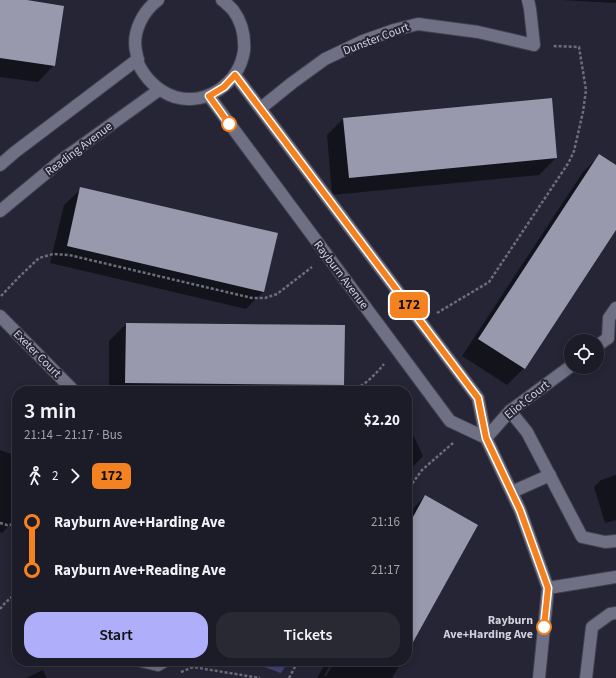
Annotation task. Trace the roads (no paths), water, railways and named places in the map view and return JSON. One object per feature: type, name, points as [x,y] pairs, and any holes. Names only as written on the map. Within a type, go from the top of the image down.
[{"type":"street","points":[[156,0],[144,13],[137,29],[135,46],[138,63],[147,78],[159,90],[175,97],[192,99],[209,96],[224,87],[235,75],[242,59],[245,42],[242,25],[233,10],[222,0]]},
{"type":"street","name":"Dunster Court","points":[[261,108],[325,59],[394,30],[418,24],[478,32],[534,45],[528,0]]},
{"type":"street","points":[[0,166],[15,152],[138,59]]},
{"type":"street","points":[[235,75],[478,398],[486,438],[520,510],[548,588],[540,678]]},
{"type":"street","name":"Reading Avenue","points":[[0,211],[63,159],[159,90]]},
{"type":"street","name":"Rayburn Avenue","points":[[209,96],[450,421],[486,438]]},
{"type":"street","points":[[612,340],[609,318],[616,308]]},
{"type":"street","name":"Exeter Court","points":[[0,316],[69,386]]},
{"type":"street","name":"Eliot Court","points":[[486,438],[510,411],[564,371]]},
{"type":"street","points":[[510,411],[527,432],[582,537],[605,542],[616,541]]},
{"type":"street","points":[[512,492],[550,475]]},
{"type":"street","points":[[548,588],[616,577]]},
{"type":"street","points":[[586,678],[592,627],[610,614],[616,613]]},
{"type":"place","name":"Rayburn Ave+Harding Ave","points":[[544,627]]}]
